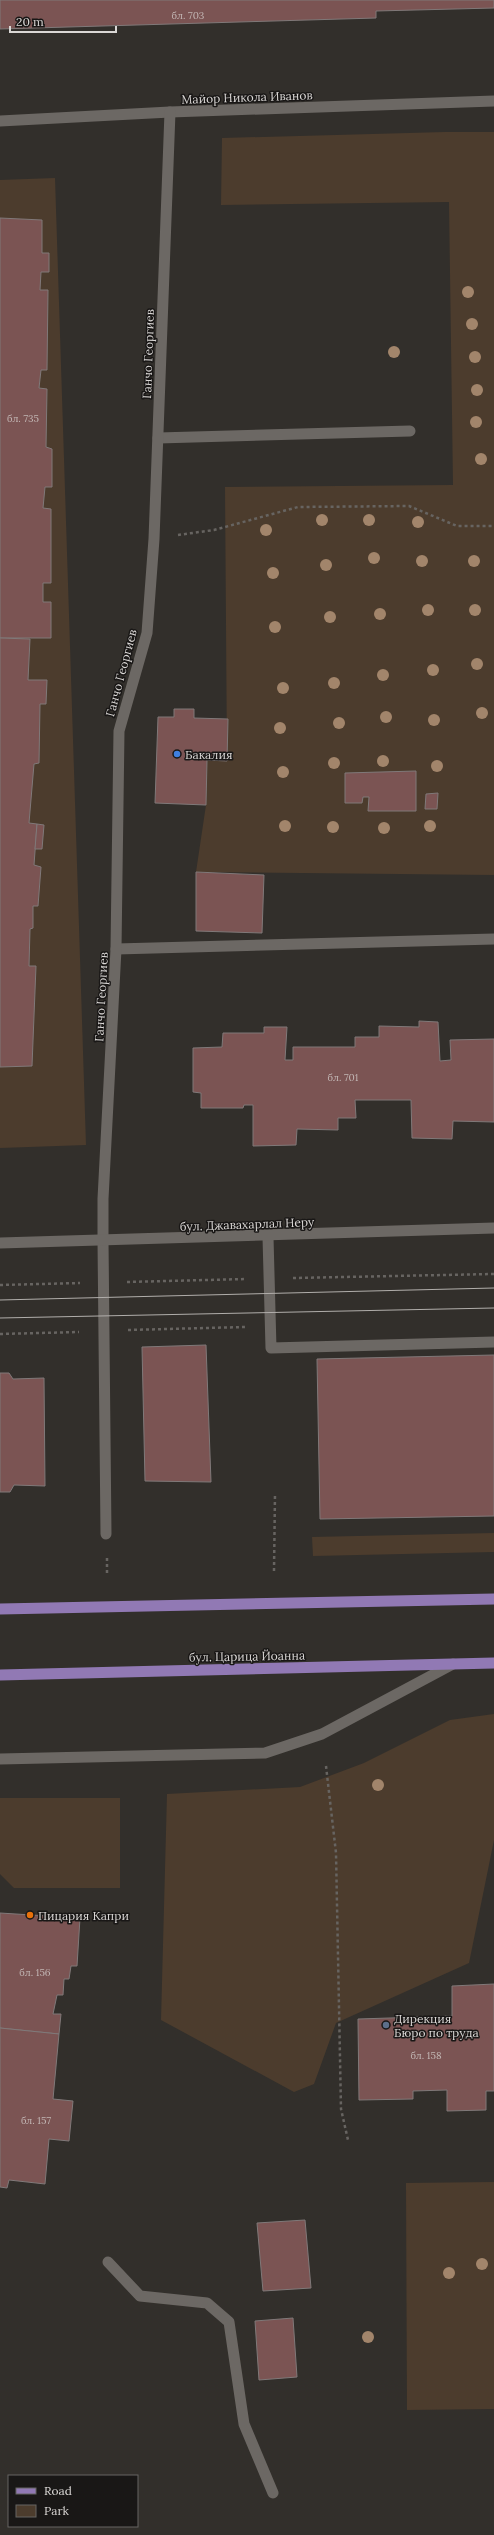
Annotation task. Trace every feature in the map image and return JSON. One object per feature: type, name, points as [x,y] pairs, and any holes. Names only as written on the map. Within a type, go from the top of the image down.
[{"type":"main road","points":[[0,1609],[494,1599]]},
{"type":"main road","name":"бул. Царица Йоанна","points":[[0,1675],[494,1663]]},
{"type":"street","name":"Майор Никола Иванов","points":[[0,121],[170,112],[494,101]]},
{"type":"street","name":"Ганчо Георгиев","points":[[106,1534],[103,1199],[116,949],[119,731],[147,633],[154,539],[170,112]]},
{"type":"street","points":[[158,438],[410,431]]},
{"type":"street","points":[[116,949],[494,939]]},
{"type":"street","name":"бул. Джавахарлал Неру","points":[[0,1244],[494,1228]]},
{"type":"street","points":[[268,1236],[271,1348],[494,1342]]},
{"type":"street","points":[[0,1759],[265,1753],[322,1734],[453,1664]]},
{"type":"street","points":[[108,2262],[140,2296],[207,2304],[229,2322],[244,2424],[273,2492]]},
{"type":"path","points":[[154,539],[214,530],[298,507],[409,506],[457,526],[494,526]]},
{"type":"path","points":[[0,1334],[271,1326]]},
{"type":"path","points":[[274,1571],[275,1494]]},
{"type":"path","points":[[326,1766],[336,1853],[340,2109],[348,2140]]},
{"type":"green space","points":[[494,132],[494,875],[196,872],[206,805],[207,760],[227,760],[225,487],[453,485],[449,202],[221,205],[222,138]]},
{"type":"green space","points":[[55,178],[86,1145],[0,1148],[0,180]]},
{"type":"green space","points":[[494,1533],[494,1552],[313,1556],[312,1537]]},
{"type":"green space","points":[[494,1714],[494,1840],[469,1963],[336,2023],[314,2084],[294,2092],[161,2020],[167,1794],[300,1787],[364,1763],[450,1720]]},
{"type":"green space","points":[[0,1798],[120,1798],[120,1888],[14,1888],[0,1874]]},
{"type":"green space","points":[[494,2182],[494,2409],[407,2410],[406,2183]]},
{"type":"building","points":[[0,0],[494,0],[494,8],[376,11],[376,18],[0,29]]},
{"type":"building","points":[[0,218],[42,220],[42,253],[49,253],[49,272],[41,272],[40,290],[48,290],[47,370],[41,370],[39,388],[47,389],[46,447],[52,449],[52,487],[45,487],[43,508],[51,509],[51,583],[43,583],[43,602],[51,602],[51,638],[0,638]]},
{"type":"building","points":[[0,638],[30,639],[28,680],[47,680],[46,704],[40,704],[39,763],[34,764],[29,823],[37,824],[34,865],[41,867],[38,906],[33,906],[33,928],[30,929],[29,966],[36,966],[32,1066],[0,1067]]},
{"type":"building","points":[[174,709],[194,709],[194,718],[228,719],[227,761],[207,760],[206,805],[155,803],[158,717],[174,717]]},
{"type":"building","points":[[416,771],[416,811],[368,811],[369,797],[363,797],[362,803],[345,803],[345,773]]},
{"type":"building","points":[[438,793],[437,809],[425,809],[426,794]]},
{"type":"building","points":[[37,824],[44,825],[42,849],[35,849]]},
{"type":"building","points":[[196,872],[264,875],[262,933],[196,931]]},
{"type":"building","points":[[419,1021],[438,1022],[440,1061],[451,1060],[450,1040],[494,1039],[494,1122],[453,1121],[452,1139],[412,1138],[411,1100],[355,1100],[356,1118],[338,1118],[338,1130],[297,1129],[296,1145],[253,1146],[253,1105],[244,1105],[243,1108],[201,1108],[201,1093],[193,1092],[193,1048],[222,1047],[223,1033],[264,1033],[264,1027],[287,1027],[285,1060],[293,1060],[293,1047],[355,1047],[355,1037],[379,1037],[379,1026],[419,1027]]},
{"type":"building","points":[[206,1345],[211,1482],[145,1481],[142,1347]]},
{"type":"building","points":[[494,1355],[494,1516],[320,1519],[317,1359]]},
{"type":"building","points":[[0,1373],[9,1373],[13,1379],[44,1378],[45,1486],[14,1485],[10,1492],[0,1492]]},
{"type":"building","points":[[0,1913],[80,1918],[77,1966],[71,1966],[69,1979],[64,1979],[63,1995],[57,1995],[53,2014],[61,2014],[59,2034],[0,2028]]},
{"type":"building","points":[[494,1984],[494,2091],[486,2091],[486,2110],[447,2111],[447,2090],[413,2091],[413,2099],[359,2100],[358,2019],[452,2016],[452,1986]]},
{"type":"building","points":[[0,2028],[59,2034],[53,2099],[73,2101],[69,2141],[49,2139],[45,2184],[9,2180],[7,2188],[0,2187]]},
{"type":"building","points":[[305,2220],[311,2288],[263,2291],[257,2223]]},
{"type":"building","points":[[293,2318],[297,2377],[259,2380],[255,2321]]},
{"type":"tram line","points":[[0,1300],[494,1288]]},
{"type":"tram line","points":[[0,1318],[494,1308]]},
{"type":"place","name":"Бакалия","points":[[177,754]]},
{"type":"place","name":"Пицария Капри","points":[[30,1915]]},
{"type":"place","name":"Дирекция Бюро по труда","points":[[386,2025]]}]
